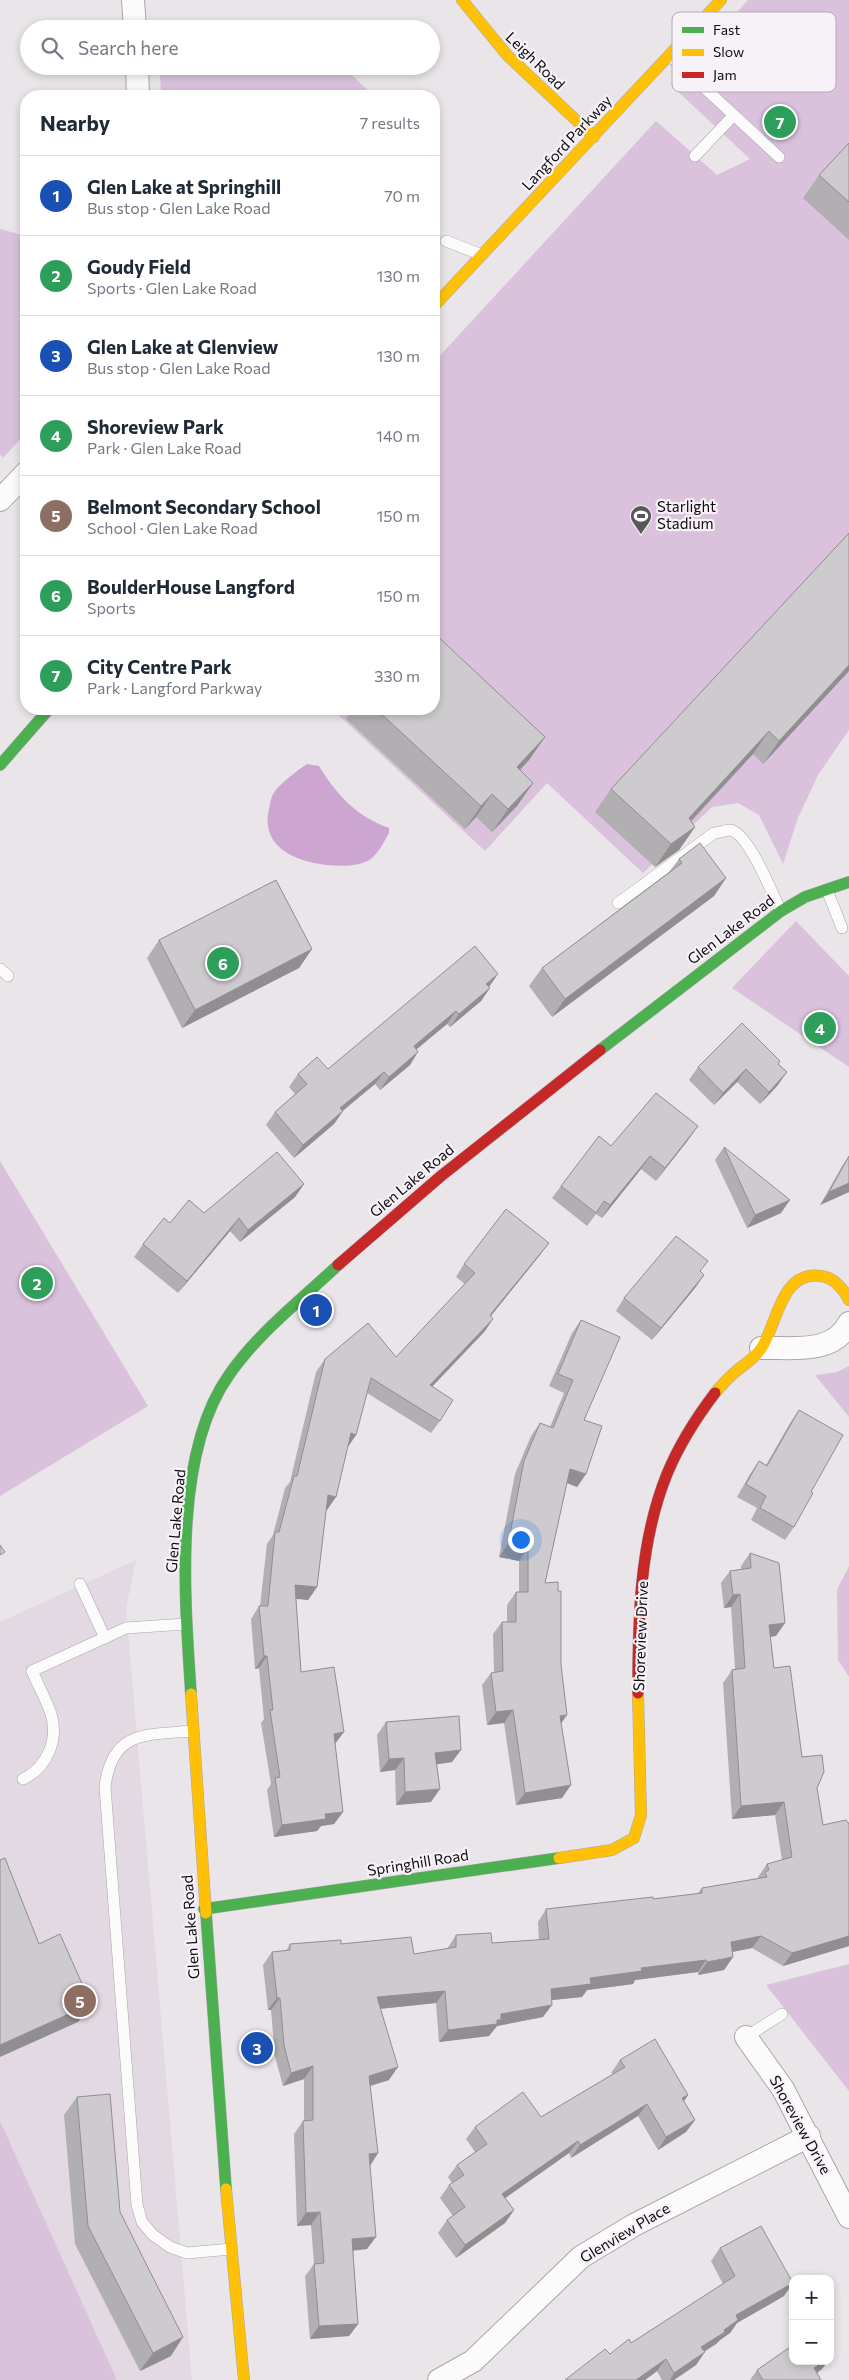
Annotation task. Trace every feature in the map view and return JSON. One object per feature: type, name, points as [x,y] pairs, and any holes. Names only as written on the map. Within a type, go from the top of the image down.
[{"type":"street","points":[[134,0],[135,20]]},
{"type":"street","name":"Leigh Road","points":[[462,0],[479,26],[502,53],[594,137]]},
{"type":"street","name":"Langford Parkway","points":[[710,12],[721,0]]},
{"type":"street","name":"Langford Parkway","points":[[440,300],[670,56]]},
{"type":"street","points":[[137,75],[138,90]]},
{"type":"street","points":[[0,500],[20,478]]},
{"type":"street","points":[[0,765],[44,715]]},
{"type":"street","name":"Glen Lake Road","points":[[244,2380],[231,2249],[204,1909],[186,1624],[186,1542],[193,1472],[210,1409],[229,1374],[276,1324],[354,1250],[449,1168],[781,911],[826,888],[849,882]]},
{"type":"street","name":"Shoreview Drive","points":[[634,1838],[641,1815],[639,1629],[644,1571],[656,1506],[676,1454],[700,1412],[728,1378],[761,1348],[784,1296],[793,1284],[806,1277],[821,1276],[834,1281],[846,1291],[849,1300]]},
{"type":"street","points":[[761,1348],[818,1347],[832,1343],[844,1333],[849,1323]]},
{"type":"street","name":"Springhill Road","points":[[204,1909],[612,1850],[634,1838]]},
{"type":"street","name":"Shoreview Drive","points":[[746,2037],[783,2089],[809,2136],[849,2217]]},
{"type":"street","name":"Glenview Place","points":[[439,2380],[473,2361],[581,2257],[634,2225],[809,2136]]},
{"type":"lane","points":[[702,0],[713,9]]},
{"type":"lane","points":[[710,92],[779,157]]},
{"type":"lane","points":[[695,156],[734,114]]},
{"type":"lane","points":[[446,241],[482,255]]},
{"type":"lane","points":[[618,903],[714,834],[730,830],[741,836],[751,848],[781,911]]},
{"type":"lane","points":[[826,888],[842,928]]},
{"type":"lane","points":[[80,1584],[105,1638]]},
{"type":"lane","points":[[23,1779],[40,1768],[49,1755],[53,1738],[52,1715],[32,1671],[126,1628],[186,1624]]},
{"type":"lane","points":[[192,1731],[146,1734],[128,1741],[114,1754],[107,1771],[105,1787],[137,2205],[142,2222],[153,2235],[170,2246],[187,2253],[231,2249]]},
{"type":"lane","points":[[746,2037],[782,2014]]},
{"type":"shaded area","name":"Starlight Stadium","points":[[748,0],[849,0],[849,730],[818,775],[798,818],[783,864],[759,815],[738,803],[712,807],[643,873],[547,783],[485,851],[338,715],[440,715],[440,355],[656,121],[717,175],[750,159],[678,92],[836,92],[836,12],[737,12]]},
{"type":"shaded area","points":[[160,75],[352,75],[368,90],[161,90]]},
{"type":"shaded area","points":[[0,229],[20,234],[20,440],[3,458],[0,454]]},
{"type":"shaded area","points":[[307,764],[319,766],[340,795],[357,811],[389,828],[389,833],[380,848],[369,860],[349,866],[316,863],[293,856],[275,843],[270,833],[268,822],[272,796],[284,782]]},
{"type":"shaded area","points":[[796,921],[849,976],[849,1067],[732,988]]},
{"type":"shaded area","points":[[0,1161],[148,1406],[0,1496]]},
{"type":"shaded area","points":[[849,1366],[849,1417],[815,1375],[837,1372]]},
{"type":"shaded area","points":[[136,1560],[126,1608],[192,2380],[0,2380],[0,1622]]},
{"type":"shaded area","points":[[849,1566],[849,1677],[838,1660],[837,1590]]},
{"type":"shaded area","points":[[849,1964],[849,2091],[766,1985]]},
{"type":"shaded area","points":[[0,2121],[117,2380],[0,2380]]},
{"type":"building","points":[[849,143],[849,202],[819,175]]},
{"type":"building","points":[[849,533],[849,665],[779,741],[769,731],[689,818],[695,827],[671,844],[611,789]]},
{"type":"building","points":[[440,639],[545,737],[517,767],[533,783],[508,809],[492,794],[481,806],[382,715],[440,715]]},
{"type":"building","points":[[700,843],[726,878],[565,999],[542,968],[682,863],[679,859]]},
{"type":"building","points":[[276,880],[312,949],[195,1010],[159,940]]},
{"type":"building","points":[[475,946],[498,974],[486,984],[490,988],[459,1014],[456,1011],[414,1046],[418,1052],[389,1077],[384,1072],[340,1108],[343,1111],[303,1145],[275,1112],[307,1084],[298,1074],[317,1057],[328,1069]]},
{"type":"building","points":[[742,1023],[780,1061],[778,1064],[787,1072],[769,1092],[746,1069],[723,1093],[698,1067]]},
{"type":"building","points":[[656,1093],[698,1126],[665,1168],[650,1156],[610,1205],[604,1201],[596,1213],[561,1186],[599,1136],[611,1146]]},
{"type":"building","points":[[724,1147],[790,1200],[755,1215]]},
{"type":"building","points":[[277,1152],[304,1184],[248,1230],[239,1218],[187,1281],[143,1244],[164,1218],[170,1223],[189,1200],[204,1213]]},
{"type":"building","points":[[849,1156],[849,1183],[829,1192]]},
{"type":"building","points":[[506,1209],[549,1243],[490,1315],[493,1319],[430,1385],[453,1400],[440,1421],[371,1378],[356,1435],[351,1433],[336,1497],[328,1495],[317,1587],[295,1585],[301,1672],[334,1667],[344,1732],[334,1734],[343,1812],[325,1814],[326,1819],[282,1825],[275,1778],[280,1777],[270,1710],[273,1710],[267,1656],[264,1656],[259,1606],[268,1606],[275,1532],[279,1532],[294,1476],[297,1476],[325,1359],[368,1323],[396,1357],[475,1273],[464,1264]]},
{"type":"building","points":[[676,1236],[708,1261],[700,1271],[704,1275],[661,1328],[624,1298]]},
{"type":"building","points":[[581,1320],[620,1337],[584,1420],[602,1426],[586,1474],[570,1469],[545,1583],[558,1582],[558,1591],[561,1591],[561,1665],[567,1715],[560,1716],[571,1785],[525,1793],[513,1710],[496,1712],[491,1673],[503,1671],[502,1622],[516,1622],[516,1592],[528,1592],[528,1549],[508,1544],[524,1461],[540,1423],[553,1428],[573,1380],[558,1374]]},
{"type":"building","points":[[799,1410],[843,1435],[794,1527],[760,1508],[766,1496],[746,1484],[759,1461],[767,1466]]},
{"type":"building","points":[[0,1545],[5,1552],[0,1555]]},
{"type":"building","points":[[750,1553],[779,1563],[785,1623],[769,1625],[774,1668],[790,1666],[802,1757],[822,1755],[824,1772],[817,1788],[823,1825],[846,1820],[849,1823],[849,1936],[792,1953],[761,1936],[731,1942],[733,1957],[707,1962],[706,1960],[641,1968],[642,1971],[590,1978],[591,1984],[551,1989],[552,2005],[501,2014],[501,2020],[497,2020],[497,2024],[448,2030],[445,1991],[377,1997],[398,2067],[369,2076],[378,2153],[369,2154],[376,2237],[352,2239],[358,2324],[319,2326],[314,2264],[324,2263],[320,2212],[306,2213],[303,2121],[313,2120],[313,2066],[291,2073],[284,2045],[280,1998],[277,1998],[272,1952],[290,1950],[290,1944],[341,1940],[341,1944],[411,1937],[414,1954],[456,1947],[456,1935],[491,1933],[492,1943],[549,1939],[546,1909],[702,1893],[702,1888],[767,1877],[765,1872],[769,1870],[767,1864],[792,1857],[784,1802],[741,1806],[732,1670],[745,1668],[740,1594],[733,1595],[730,1571],[751,1568]]},
{"type":"building","points":[[459,1716],[461,1750],[435,1753],[440,1789],[405,1792],[404,1758],[389,1759],[386,1722]]},
{"type":"building","points":[[5,1858],[39,1944],[60,1934],[91,2004],[0,2045],[0,1860]]},
{"type":"building","points":[[655,2039],[688,2095],[682,2098],[695,2120],[666,2137],[647,2104],[580,2145],[578,2141],[502,2194],[514,2210],[465,2245],[447,2220],[465,2207],[449,2185],[464,2175],[457,2165],[487,2144],[475,2127],[523,2092],[541,2117],[625,2067],[620,2060]]},
{"type":"building","points":[[110,2094],[120,2212],[183,2337],[153,2353],[88,2226],[77,2097]]},
{"type":"building","points":[[761,2226],[789,2276],[789,2285],[736,2315],[738,2320],[724,2330],[725,2332],[701,2347],[705,2352],[674,2373],[666,2359],[636,2380],[565,2380],[605,2349],[610,2354],[629,2339],[631,2343],[735,2276],[720,2248]]},
{"type":"building","points":[[789,2348],[789,2365],[819,2365],[814,2368],[821,2380],[763,2380],[757,2370]]},
{"type":"traffic: fast","points":[[0,765],[44,715]]},
{"type":"traffic: fast","points":[[600,1050],[781,911],[805,897],[849,882]]},
{"type":"traffic: fast","points":[[191,1694],[186,1616],[186,1530],[190,1487],[198,1446],[211,1408],[229,1375],[253,1345],[338,1265]]},
{"type":"traffic: fast","points":[[204,1909],[559,1858]]},
{"type":"traffic: fast","points":[[206,1913],[226,2189]]},
{"type":"traffic: slow","points":[[462,0],[507,55],[594,137]]},
{"type":"traffic: slow","points":[[710,12],[721,0]]},
{"type":"traffic: slow","points":[[440,300],[672,52]]},
{"type":"traffic: slow","points":[[715,1393],[731,1375],[759,1351],[767,1337],[782,1300],[797,1281],[808,1276],[826,1277],[838,1284],[849,1300]]},
{"type":"traffic: slow","points":[[559,1858],[612,1850],[634,1838],[641,1815],[638,1693]]},
{"type":"traffic: slow","points":[[191,1694],[206,1913]]},
{"type":"traffic: slow","points":[[226,2189],[244,2380]]},
{"type":"traffic: jam","points":[[338,1265],[441,1176],[600,1050]]},
{"type":"traffic: jam","points":[[638,1693],[642,1582],[651,1527],[658,1500],[672,1463],[688,1432],[715,1393]]},
{"type":"place","name":"City Centre Park","points":[[780,122]]},
{"type":"place","name":"Starlight Stadium","points":[[641,535]]},
{"type":"place","name":"BoulderHouse Langford","points":[[223,963]]},
{"type":"place","name":"Shoreview Park","points":[[820,1028]]},
{"type":"place","name":"Goudy Field","points":[[37,1283]]},
{"type":"place","name":"Glen Lake at Springhill","points":[[316,1310]]},
{"type":"place","name":"Belmont Secondary School","points":[[80,2001]]},
{"type":"place","name":"Glen Lake at Glenview","points":[[257,2048]]}]
